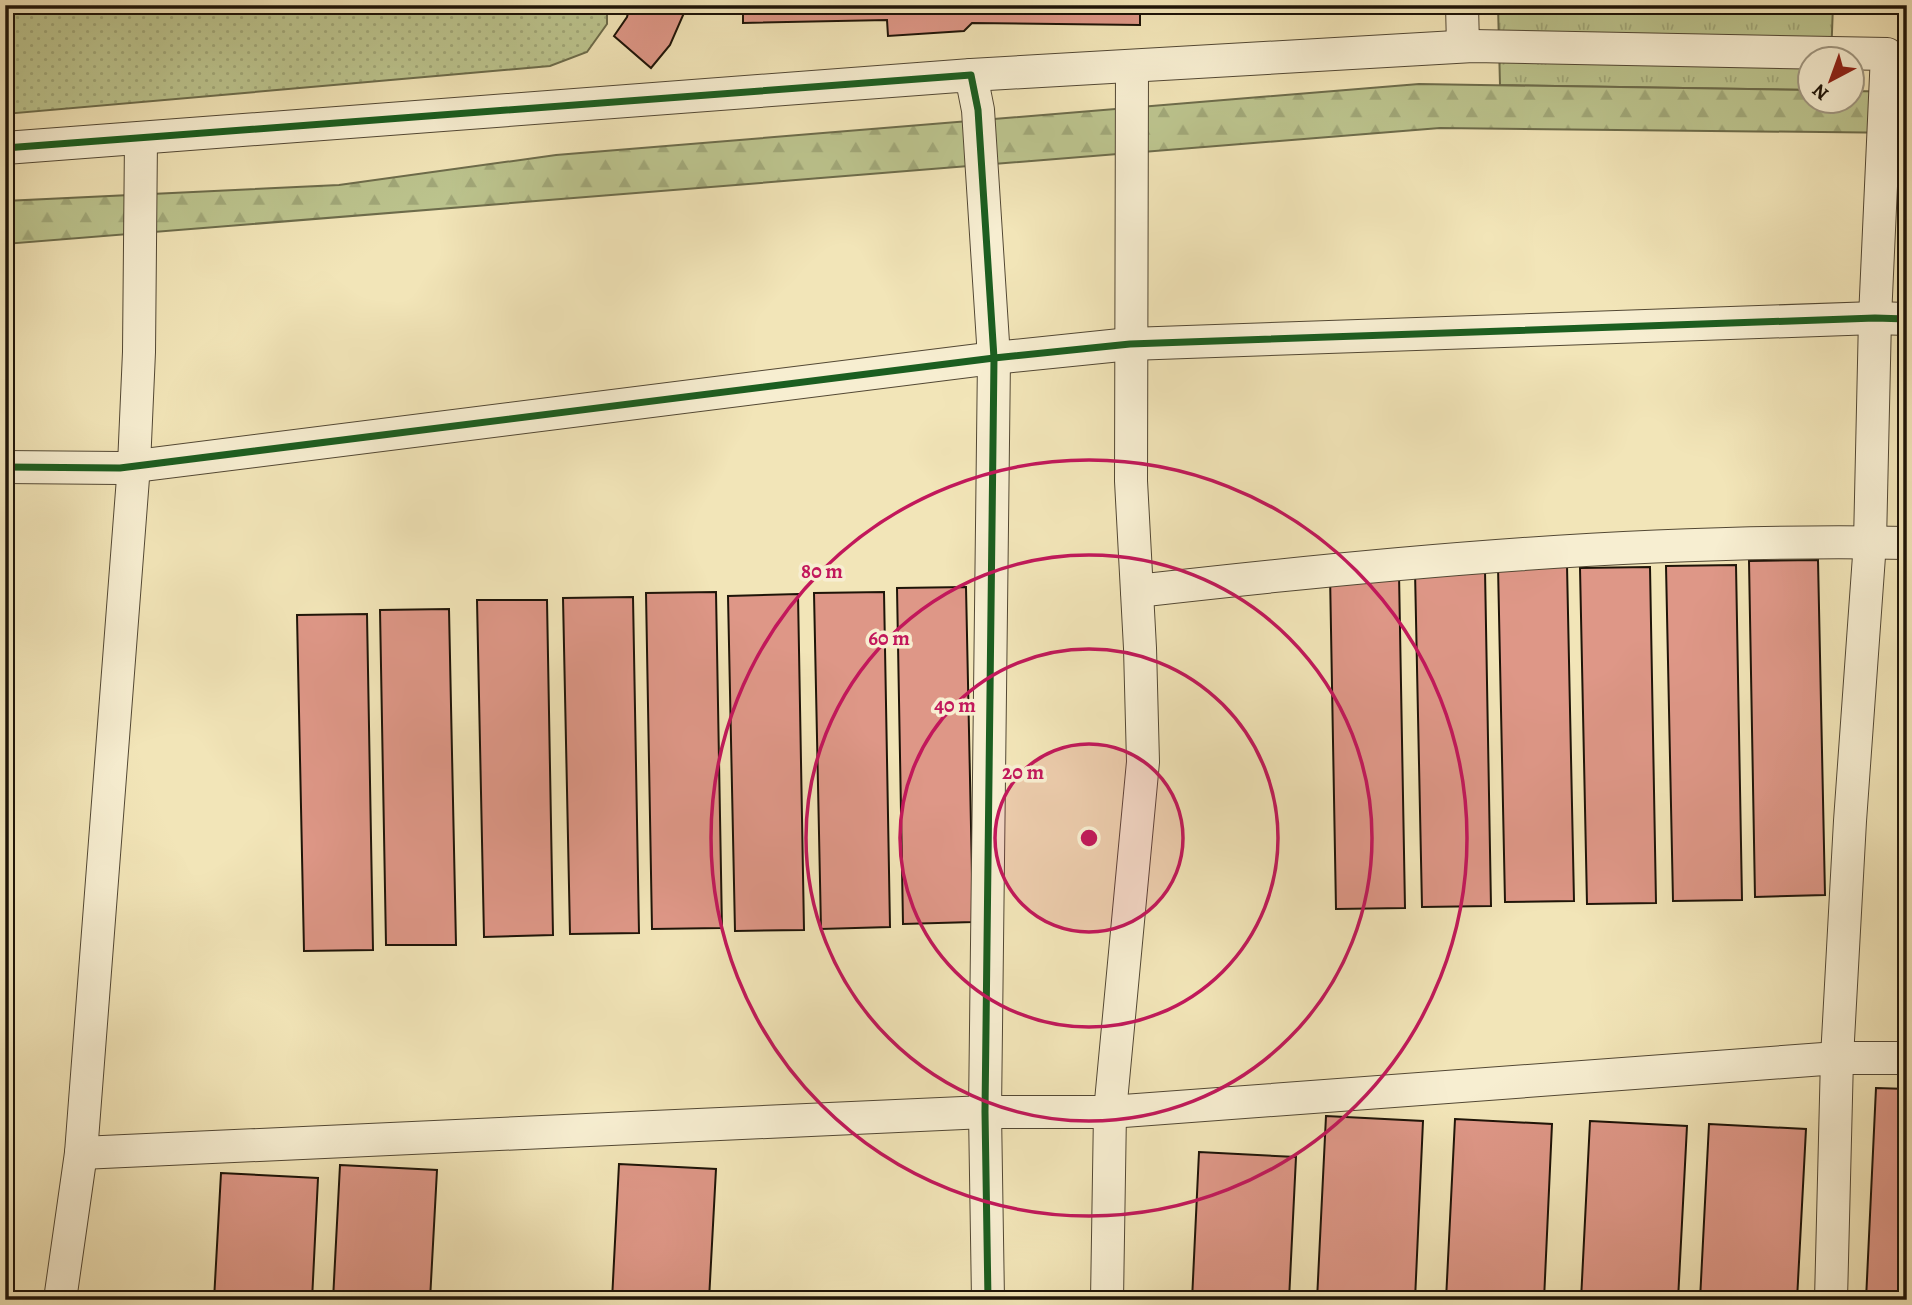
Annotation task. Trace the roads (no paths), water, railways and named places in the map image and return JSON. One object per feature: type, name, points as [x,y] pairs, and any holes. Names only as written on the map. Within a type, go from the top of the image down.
[{"type":"street","points":[[1462,5],[1463,46]]},
{"type":"street","points":[[5,148],[971,75],[1463,46],[1887,54],[1875,318],[1870,542],[1850,821],[1838,1058],[1830,1300]]},
{"type":"street","points":[[1107,1300],[1110,1112],[1143,762],[1131,481],[1132,66]]},
{"type":"street","points":[[971,75],[978,110],[994,358],[985,1112],[988,1300]]},
{"type":"street","points":[[60,1300],[80,1153],[134,465],[139,352],[141,138]]},
{"type":"street","points":[[5,467],[120,468],[994,358],[1130,344],[1907,319]]},
{"type":"street","points":[[1136,591],[1338,568],[1636,546],[1907,543]]},
{"type":"street","points":[[80,1153],[985,1112],[1110,1112],[1838,1058],[1907,1058]]}]
